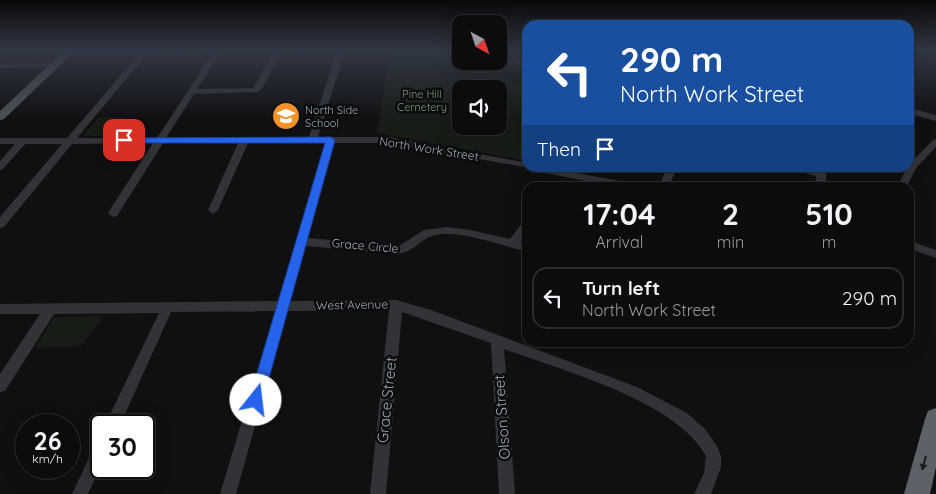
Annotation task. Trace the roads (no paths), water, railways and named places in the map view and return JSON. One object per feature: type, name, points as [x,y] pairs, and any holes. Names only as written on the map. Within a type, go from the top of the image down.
[{"type":"highway","points":[[918,494],[922,470],[934,426]]},
{"type":"main road","points":[[0,117],[45,74]]},
{"type":"street","points":[[0,224],[126,74]]},
{"type":"street","points":[[114,213],[203,74]]},
{"type":"street","points":[[191,92],[255,90],[260,87],[266,74]]},
{"type":"street","points":[[313,140],[334,74]]},
{"type":"street","points":[[914,112],[936,118]]},
{"type":"street","points":[[228,494],[331,140]]},
{"type":"street","name":"North Work Street","points":[[0,141],[389,140],[522,165]]},
{"type":"street","points":[[0,167],[22,141]]},
{"type":"street","points":[[213,210],[244,141]]},
{"type":"street","points":[[914,165],[936,142]]},
{"type":"street","points":[[582,172],[620,182]]},
{"type":"street","name":"Grace Circle","points":[[301,241],[399,250],[405,249],[426,234],[442,231],[522,246]]},
{"type":"street","points":[[512,244],[522,232]]},
{"type":"street","points":[[914,246],[936,254]]},
{"type":"street","name":"West Avenue","points":[[0,309],[396,305],[427,314],[634,390],[683,420],[704,439],[712,451],[714,462],[702,494]]},
{"type":"street","name":"Grace Street","points":[[378,494],[396,305]]},
{"type":"street","points":[[0,386],[51,308]]},
{"type":"street","points":[[117,414],[167,308]]},
{"type":"street","name":"Olson Street","points":[[497,340],[507,494]]},
{"type":"street","points":[[80,494],[90,472]]},
{"type":"place","name":"North Side School","points":[[286,116]]},
{"type":"park label","name":"Pine Hill Cemetery","points":[[422,100]]}]
